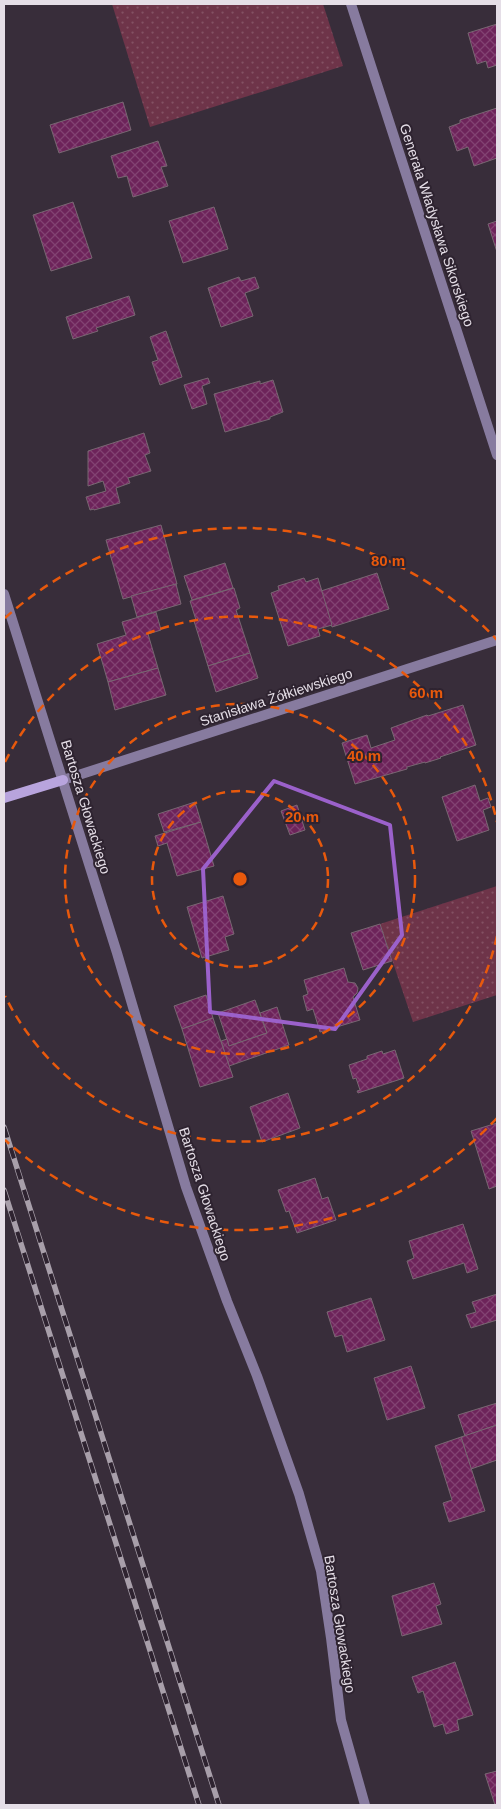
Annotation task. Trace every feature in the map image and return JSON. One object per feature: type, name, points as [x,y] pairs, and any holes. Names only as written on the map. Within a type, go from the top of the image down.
[{"type":"street","name":"Generała Władysława Sikorskiego","points":[[351,4],[497,456]]},
{"type":"street","name":"Bartosza Głowackiego","points":[[4,594],[63,780],[186,1186],[226,1301],[257,1376],[298,1494],[321,1571],[341,1720],[365,1805]]},
{"type":"street","name":"Stanisława Żółkiewskiego","points":[[63,780],[497,640]]},
{"type":"street","points":[[4,798],[63,780]]},
{"type":"highlighted area","points":[[274,781],[390,825],[402,935],[335,1029],[210,1012],[203,869]]},
{"type":"shaded area","points":[[112,4],[323,4],[343,66],[150,127]]},
{"type":"shaded area","points":[[497,886],[497,995],[413,1022],[380,924]]},
{"type":"building","points":[[497,24],[497,65],[488,68],[486,61],[477,64],[468,33]]},
{"type":"building","points":[[123,102],[131,130],[59,153],[50,125]]},
{"type":"building","points":[[497,108],[497,158],[474,166],[468,147],[457,151],[449,127],[460,123],[460,120]]},
{"type":"building","points":[[158,141],[167,166],[161,167],[168,186],[133,197],[127,176],[118,178],[111,156]]},
{"type":"building","points":[[73,202],[92,258],[51,271],[33,215]]},
{"type":"building","points":[[214,207],[228,249],[183,263],[169,221]]},
{"type":"building","points":[[497,221],[497,252],[488,224]]},
{"type":"building","points":[[239,277],[241,281],[255,277],[259,288],[245,293],[253,316],[221,327],[208,288]]},
{"type":"building","points":[[129,296],[135,315],[96,328],[98,331],[73,339],[66,317]]},
{"type":"building","points":[[166,331],[182,377],[160,385],[152,362],[158,360],[150,337]]},
{"type":"building","points":[[208,378],[210,383],[202,386],[207,404],[192,409],[184,385]]},
{"type":"building","points":[[273,380],[283,412],[270,417],[270,419],[225,432],[214,394],[260,381],[260,384]]},
{"type":"building","points":[[144,433],[150,453],[145,455],[151,471],[128,478],[130,483],[116,488],[120,503],[90,510],[86,497],[106,491],[103,481],[88,486],[88,451]]},
{"type":"building","points":[[161,525],[177,584],[123,599],[106,540]]},
{"type":"building","points":[[225,563],[233,588],[192,600],[184,576]]},
{"type":"building","points":[[377,573],[389,609],[332,627],[321,591]]},
{"type":"building","points":[[304,578],[306,582],[318,578],[332,625],[318,629],[320,636],[288,646],[271,593],[279,590],[278,586]]},
{"type":"building","points":[[176,584],[181,604],[137,617],[131,596]]},
{"type":"building","points":[[234,588],[240,608],[236,610],[250,653],[208,666],[190,601]]},
{"type":"building","points":[[156,612],[161,630],[148,634],[158,668],[108,682],[97,644],[126,635],[122,622]]},
{"type":"building","points":[[250,653],[258,678],[216,692],[208,666]]},
{"type":"building","points":[[158,668],[166,695],[115,710],[108,682]]},
{"type":"building","points":[[463,705],[476,745],[441,758],[407,767],[407,769],[355,784],[342,743],[367,735],[371,748],[395,740],[391,728]]},
{"type":"building","points":[[475,785],[480,801],[488,798],[491,807],[483,810],[489,830],[457,841],[442,797]]},
{"type":"building","points":[[195,802],[201,822],[164,832],[158,814]]},
{"type":"building","points":[[297,805],[305,830],[290,835],[281,811]]},
{"type":"building","points":[[201,822],[214,866],[177,876],[167,843],[158,846],[155,836]]},
{"type":"building","points":[[223,896],[234,934],[225,937],[229,950],[202,958],[187,907]]},
{"type":"building","points":[[380,924],[392,961],[363,970],[351,933]]},
{"type":"building","points":[[344,968],[348,982],[355,983],[358,988],[357,993],[353,997],[360,1020],[320,1032],[313,1009],[307,1011],[303,996],[308,994],[304,980]]},
{"type":"building","points":[[206,995],[213,1018],[182,1029],[174,1006]]},
{"type":"building","points":[[255,1000],[267,1033],[229,1046],[218,1013]]},
{"type":"building","points":[[277,1007],[289,1045],[229,1066],[221,1041],[227,1039],[229,1046],[267,1033],[260,1013]]},
{"type":"building","points":[[213,1018],[233,1077],[200,1087],[182,1029]]},
{"type":"building","points":[[395,1050],[404,1078],[358,1093],[357,1091],[360,1090],[356,1078],[353,1079],[349,1065],[367,1059],[367,1056],[382,1051],[383,1054]]},
{"type":"building","points":[[288,1093],[300,1128],[262,1142],[250,1107]]},
{"type":"building","points":[[497,1123],[497,1186],[489,1189],[471,1131]]},
{"type":"building","points":[[315,1178],[322,1199],[328,1197],[336,1220],[297,1233],[289,1211],[286,1212],[278,1190]]},
{"type":"building","points":[[463,1224],[478,1269],[467,1273],[464,1263],[413,1279],[407,1261],[414,1258],[409,1241]]},
{"type":"building","points":[[497,1294],[497,1320],[471,1328],[466,1315],[476,1312],[472,1302]]},
{"type":"building","points":[[371,1298],[385,1340],[347,1352],[342,1335],[335,1337],[327,1312]]},
{"type":"building","points":[[411,1366],[425,1408],[387,1420],[374,1378]]},
{"type":"building","points":[[497,1403],[497,1425],[465,1436],[458,1415]]},
{"type":"building","points":[[497,1425],[497,1460],[471,1469],[461,1437]]},
{"type":"building","points":[[461,1437],[485,1511],[449,1522],[443,1503],[452,1500],[435,1446]]},
{"type":"building","points":[[434,1583],[441,1604],[436,1606],[442,1624],[402,1636],[392,1596]]},
{"type":"building","points":[[455,1662],[473,1715],[457,1720],[459,1730],[446,1734],[443,1724],[434,1727],[423,1691],[418,1693],[412,1677]]},
{"type":"building","points":[[497,1771],[497,1805],[495,1805],[485,1774]]},
{"type":"railway","points":[[4,1127],[219,1805]]},
{"type":"railway","points":[[4,1190],[199,1805]]}]
